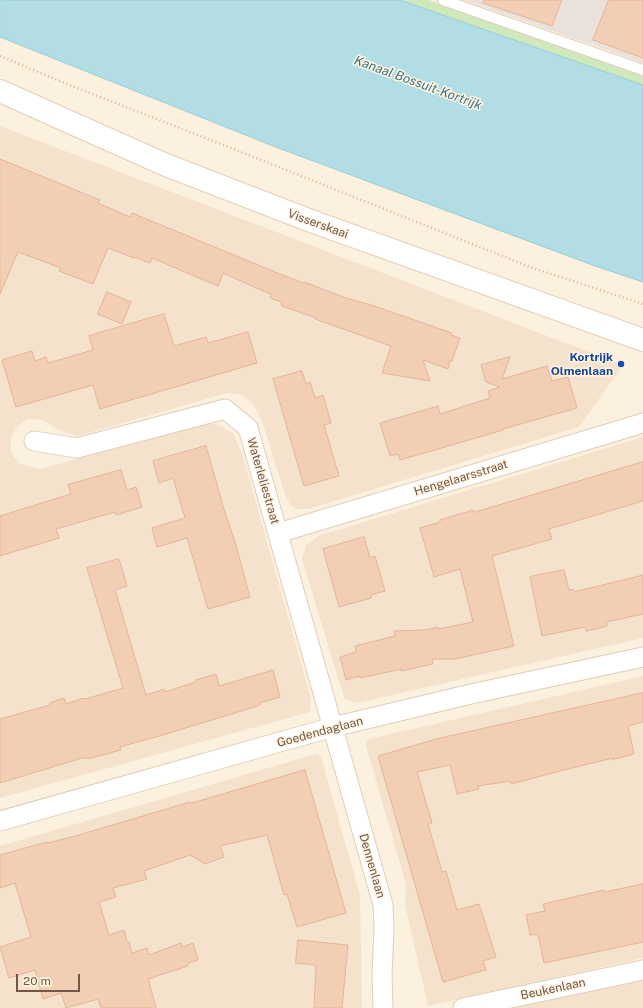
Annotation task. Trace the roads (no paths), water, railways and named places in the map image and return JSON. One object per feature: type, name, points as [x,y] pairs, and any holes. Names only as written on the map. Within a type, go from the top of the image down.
[{"type":"street","name":"Visserskaai","points":[[0,91],[166,165],[303,218],[643,340]]},
{"type":"street","name":"Waterleliestraat","points":[[34,441],[77,448],[225,409],[248,428],[333,727]]},
{"type":"street","name":"Hengelaarsstraat","points":[[278,533],[643,422]]},
{"type":"street","name":"Goedendaglaan","points":[[0,821],[333,727],[471,694],[643,657]]},
{"type":"street","name":"Dennenlaan","points":[[333,727],[384,905],[382,974],[383,1008]]},
{"type":"street","name":"Beukenlaan","points":[[463,1008],[643,970]]},
{"type":"lane","points":[[443,0],[643,70]]},
{"type":"water","name":"Kanaal Bossuit-Kortrijk","points":[[0,0],[400,0],[643,85],[643,282],[595,266],[273,146],[0,37]]},
{"type":"place","name":"Kortrijk Olmenlaan","points":[[621,364]]}]
